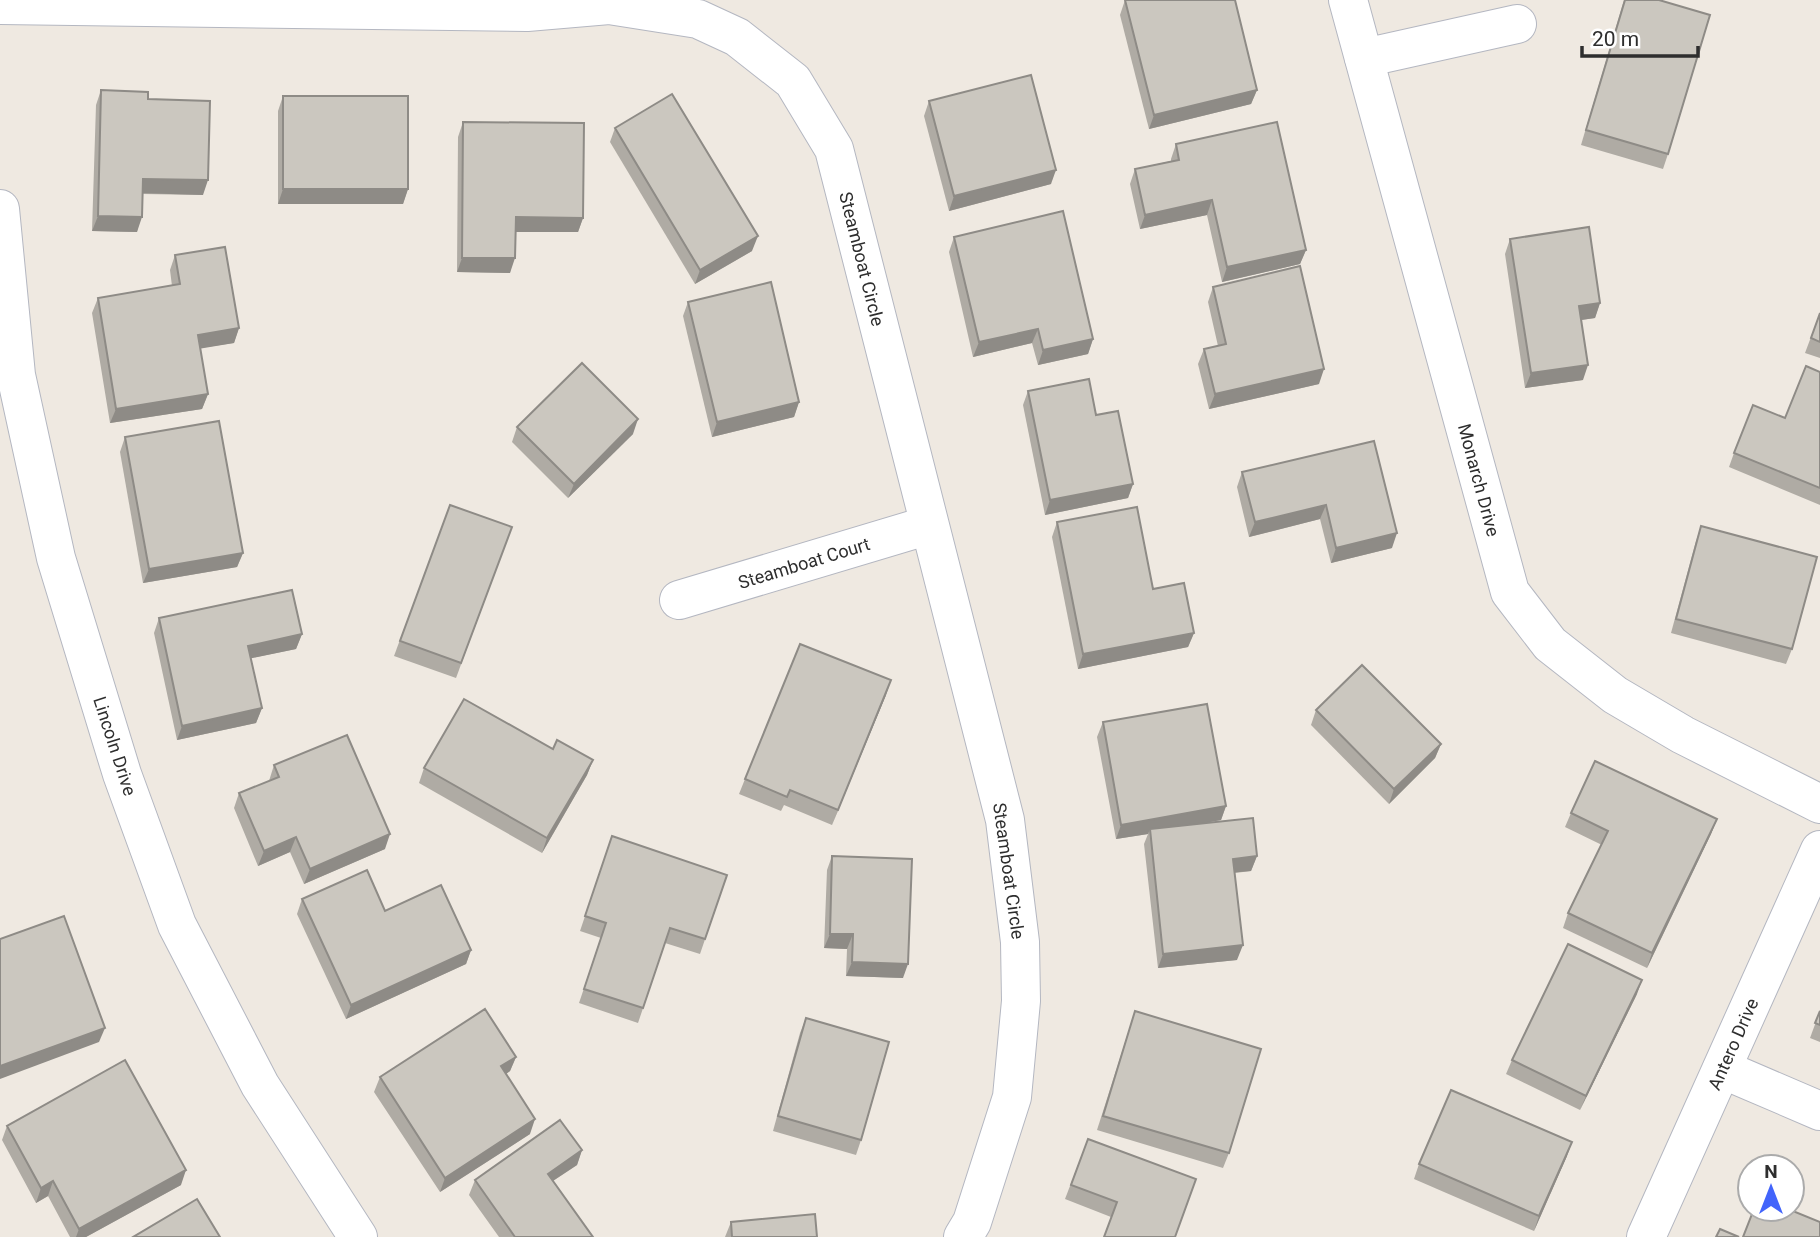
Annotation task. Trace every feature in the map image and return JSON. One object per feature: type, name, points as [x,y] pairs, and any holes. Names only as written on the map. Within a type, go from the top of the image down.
[{"type":"street","name":"Monarch Drive","points":[[1348,0],[1510,592],[1549,643],[1615,695],[1683,735],[1820,804]]},
{"type":"street","name":"Steamboat Circle","points":[[0,5],[527,12],[610,5],[698,19],[737,37],[793,81],[834,149],[1005,820],[1020,942],[1021,1002],[1012,1097],[972,1222],[963,1237]]},
{"type":"street","points":[[1364,58],[1517,24]]},
{"type":"street","name":"Lincoln Drive","points":[[0,209],[16,375],[56,558],[122,774],[177,925],[260,1085],[358,1237]]},
{"type":"street","name":"Steamboat Court","points":[[679,600],[929,525]]},
{"type":"street","name":"Antero Drive","points":[[1646,1237],[1820,850]]},
{"type":"street","points":[[1722,1069],[1820,1111]]},
{"type":"building","points":[[1125,0],[1235,0],[1257,90],[1154,115]]},
{"type":"building","points":[[1625,0],[1659,0],[1710,15],[1668,154],[1586,130]]},
{"type":"building","points":[[1031,75],[1056,170],[954,196],[929,101]]},
{"type":"building","points":[[101,90],[148,92],[148,99],[210,101],[208,180],[143,179],[142,217],[98,216]]},
{"type":"building","points":[[672,94],[758,236],[700,270],[615,128]]},
{"type":"building","points":[[283,96],[408,96],[408,189],[283,189]]},
{"type":"building","points":[[463,122],[584,123],[583,218],[516,217],[515,258],[462,258]]},
{"type":"building","points":[[1277,122],[1306,250],[1227,267],[1212,200],[1145,215],[1135,169],[1179,160],[1176,144]]},
{"type":"building","points":[[1063,211],[1093,339],[1043,350],[1038,329],[979,342],[954,237]]},
{"type":"building","points":[[1589,227],[1600,303],[1579,306],[1588,365],[1531,373],[1510,239]]},
{"type":"building","points":[[225,247],[239,328],[198,335],[208,394],[116,409],[98,298],[180,284],[175,255]]},
{"type":"building","points":[[1300,266],[1324,369],[1215,394],[1204,349],[1226,344],[1213,287]]},
{"type":"building","points":[[771,282],[799,402],[717,422],[688,302]]},
{"type":"building","points":[[1820,313],[1820,342],[1811,338]]},
{"type":"building","points":[[582,363],[638,419],[574,484],[517,427]]},
{"type":"building","points":[[1806,366],[1820,372],[1820,488],[1734,453],[1753,405],[1785,418]]},
{"type":"building","points":[[1089,379],[1096,415],[1118,411],[1133,484],[1050,500],[1028,391]]},
{"type":"building","points":[[219,421],[243,553],[149,569],[125,437]]},
{"type":"building","points":[[1374,441],[1397,533],[1336,548],[1326,505],[1255,522],[1242,472]]},
{"type":"building","points":[[450,505],[512,527],[461,663],[400,641]]},
{"type":"building","points":[[1137,507],[1153,589],[1184,583],[1194,633],[1083,654],[1057,522]]},
{"type":"building","points":[[1701,526],[1817,557],[1792,649],[1676,619]]},
{"type":"building","points":[[292,590],[302,634],[248,646],[262,708],[182,726],[159,618]]},
{"type":"building","points":[[800,644],[891,680],[838,810],[790,790],[787,797],[745,779]]},
{"type":"building","points":[[1362,665],[1441,744],[1394,789],[1316,710]]},
{"type":"building","points":[[464,699],[553,749],[557,740],[593,760],[547,838],[424,768]]},
{"type":"building","points":[[1207,704],[1226,806],[1121,825],[1103,722]]},
{"type":"building","points":[[347,735],[390,834],[310,869],[296,837],[264,851],[239,793],[279,777],[274,765]]},
{"type":"building","points":[[1595,761],[1717,819],[1652,953],[1568,913],[1608,831],[1571,813]]},
{"type":"building","points":[[1253,818],[1257,856],[1233,859],[1243,945],[1163,954],[1150,829]]},
{"type":"building","points":[[612,836],[727,875],[705,939],[670,928],[643,1008],[584,989],[606,923],[585,916]]},
{"type":"building","points":[[832,856],[912,859],[908,964],[852,962],[853,934],[830,934]]},
{"type":"building","points":[[367,870],[385,911],[441,885],[471,950],[351,1005],[302,899]]},
{"type":"building","points":[[64,916],[105,1028],[0,1066],[0,939]]},
{"type":"building","points":[[1568,944],[1642,980],[1586,1096],[1512,1060]]},
{"type":"building","points":[[485,1009],[516,1057],[501,1066],[535,1119],[445,1178],[380,1077]]},
{"type":"building","points":[[1135,1011],[1261,1049],[1229,1153],[1103,1116]]},
{"type":"building","points":[[1820,1011],[1820,1025],[1815,1023]]},
{"type":"building","points":[[806,1018],[889,1042],[861,1140],[778,1116]]},
{"type":"building","points":[[125,1060],[186,1170],[79,1229],[53,1181],[41,1188],[7,1126]]},
{"type":"building","points":[[1451,1090],[1572,1142],[1539,1216],[1419,1164]]},
{"type":"building","points":[[560,1120],[582,1150],[548,1174],[593,1237],[515,1237],[475,1180]]},
{"type":"building","points":[[1088,1139],[1196,1179],[1175,1237],[1104,1237],[1117,1202],[1071,1185]]},
{"type":"building","points":[[197,1199],[220,1237],[133,1237]]},
{"type":"building","points":[[815,1214],[817,1237],[732,1237],[731,1222]]},
{"type":"building","points":[[1806,1216],[1820,1222],[1820,1237],[1743,1237],[1748,1223],[1806,1223]]},
{"type":"building","points":[[1720,1229],[1739,1237],[1716,1237]]}]
